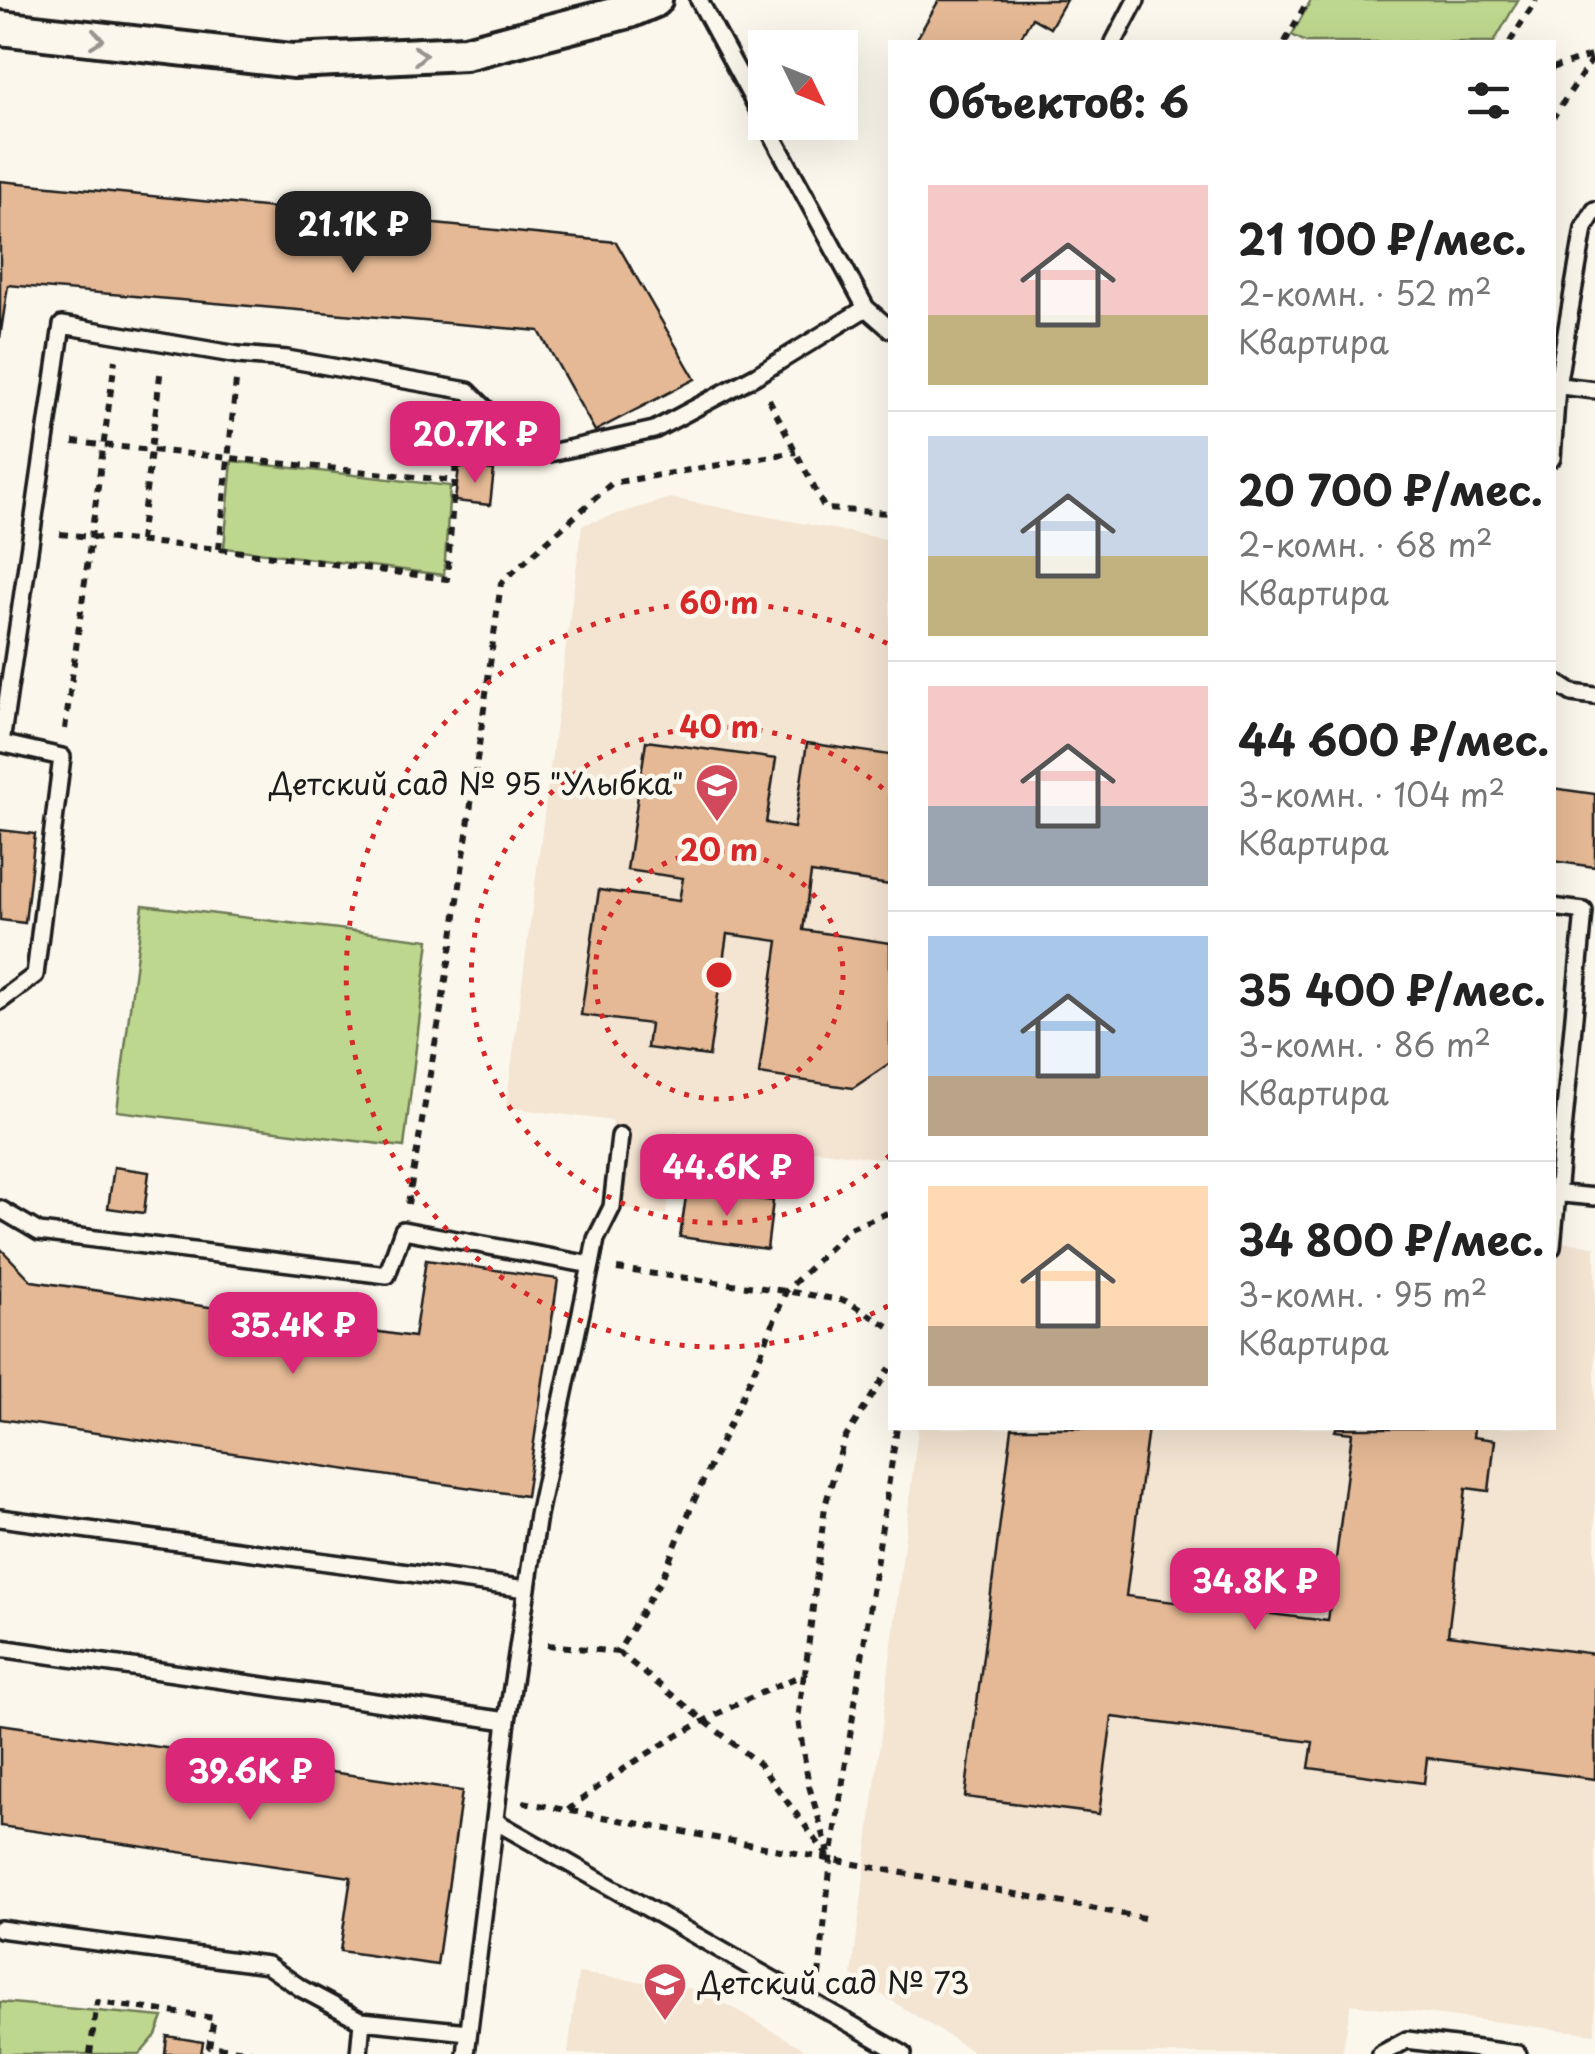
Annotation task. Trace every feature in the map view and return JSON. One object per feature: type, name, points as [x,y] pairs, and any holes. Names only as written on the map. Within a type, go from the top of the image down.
[{"type":"street","points":[[0,28],[293,62],[465,53],[629,11],[655,0]]},
{"type":"lane","points":[[699,0],[748,91]]},
{"type":"lane","points":[[1115,40],[1136,0]]},
{"type":"lane","points":[[775,140],[866,308],[888,327]]},
{"type":"lane","points":[[1556,380],[1584,228],[1595,210]]},
{"type":"lane","points":[[0,1001],[35,976],[62,758],[0,743],[62,325],[238,355],[286,358],[468,392],[504,426],[550,453],[654,430],[757,376],[866,308]]},
{"type":"lane","points":[[1556,385],[1595,390]]},
{"type":"lane","points":[[1556,683],[1572,693],[1595,696]]},
{"type":"lane","points":[[1556,908],[1584,911],[1556,1183]]},
{"type":"lane","points":[[466,2054],[507,1721],[538,1515],[596,1239],[612,1207],[620,1136]]},
{"type":"lane","points":[[1556,1193],[1595,1197]]},
{"type":"lane","points":[[0,1209],[39,1232],[387,1275],[403,1230],[591,1265]]},
{"type":"lane","points":[[0,1518],[527,1588]]},
{"type":"lane","points":[[0,1648],[507,1721]]},
{"type":"lane","points":[[495,1820],[903,2054]]},
{"type":"lane","points":[[0,1928],[267,1965],[302,1989],[362,2020],[468,2032]]},
{"type":"lane","points":[[360,2054],[362,2020]]},
{"type":"lane","points":[[1381,2054],[1407,2040],[1518,2054]]},
{"type":"path","points":[[1285,40],[1308,0]]},
{"type":"path","points":[[1511,40],[1536,0]]},
{"type":"path","points":[[1556,67],[1595,55]]},
{"type":"path","points":[[1556,113],[1595,55]]},
{"type":"path","points":[[62,758],[118,334]]},
{"type":"path","points":[[140,541],[164,341]]},
{"type":"path","points":[[219,550],[238,355]]},
{"type":"path","points":[[757,376],[825,509],[888,513]]},
{"type":"path","points":[[32,531],[447,579],[458,434],[468,392]]},
{"type":"path","points":[[44,439],[454,481]]},
{"type":"path","points":[[403,1230],[452,944],[501,583],[612,483],[796,452]]},
{"type":"path","points":[[618,1652],[662,1576],[786,1290],[850,1228],[888,1213]]},
{"type":"path","points":[[591,1265],[846,1301],[888,1326]]},
{"type":"path","points":[[831,1860],[810,1786],[798,1720],[825,1506],[844,1440],[888,1370]]},
{"type":"path","points":[[816,2004],[831,1860],[898,1430]]},
{"type":"path","points":[[519,1642],[618,1652],[758,1764],[831,1860]]},
{"type":"path","points":[[566,1810],[606,1779],[744,1699],[804,1674]]},
{"type":"path","points":[[498,1798],[1144,1918]]},
{"type":"path","points":[[90,2054],[97,2002],[214,2018],[209,2046],[268,2054]]},
{"type":"shaded area","name":"Детский сад № 95 \"Улыбка\"","points":[[670,498],[888,540],[888,1160],[679,1132],[666,1215],[601,1205],[613,1121],[506,1107],[582,525]]},
{"type":"shaded area","points":[[1556,1241],[1595,1246],[1595,2034],[1351,2004],[1342,2054],[977,2054],[852,1976],[918,1430],[1556,1430]]},
{"type":"shaded area","name":"Детский сад № 73","points":[[578,1973],[702,1990],[813,2054],[568,2054]]},
{"type":"green space","points":[[1311,0],[1518,0],[1495,40],[1302,40],[1292,35]]},
{"type":"green space","points":[[232,461],[450,486],[444,575],[224,548]]},
{"type":"green space","points":[[143,905],[429,940],[404,1147],[117,1111]]},
{"type":"green space","points":[[0,2002],[163,2017],[156,2035],[140,2054],[0,2054]]},
{"type":"building","points":[[939,0],[1066,0],[1050,28],[1032,18],[1019,40],[916,40]]},
{"type":"building","points":[[0,181],[616,242],[695,379],[595,431],[539,331],[8,285],[0,338]]},
{"type":"building","points":[[459,467],[494,470],[490,505],[455,501]]},
{"type":"building","points":[[646,741],[776,759],[766,823],[794,828],[807,743],[888,755],[888,885],[811,873],[803,930],[888,943],[888,1064],[853,1088],[759,1074],[778,941],[727,934],[709,1056],[647,1048],[650,1024],[581,1015],[599,890],[679,901],[683,878],[627,870]]},
{"type":"building","points":[[1556,789],[1595,794],[1595,867],[1556,862]]},
{"type":"building","points":[[0,830],[35,834],[25,923],[0,920]]},
{"type":"building","points":[[114,1167],[149,1172],[144,1213],[108,1208]]},
{"type":"building","points":[[687,1190],[773,1201],[767,1249],[680,1237]]},
{"type":"building","points":[[0,1248],[32,1281],[414,1337],[426,1260],[558,1279],[526,1496],[0,1419]]},
{"type":"building","points":[[1012,1430],[1148,1430],[1126,1596],[1328,1621],[1352,1433],[1335,1430],[1474,1430],[1473,1437],[1495,1440],[1489,1491],[1466,1488],[1448,1635],[1595,1654],[1595,1779],[1427,1758],[1424,1783],[1309,1768],[1313,1742],[1112,1717],[1099,1814],[965,1797]]},
{"type":"building","points":[[0,1724],[462,1791],[437,1965],[340,1951],[351,1877],[0,1826]]},
{"type":"building","points":[[167,2036],[203,2042],[201,2054],[165,2054]]},
{"type":"place","name":"Детский сад № 95 \"Улыбка\"","points":[[717,823]]},
{"type":"place","name":"Детский сад № 73","points":[[665,2022]]}]
